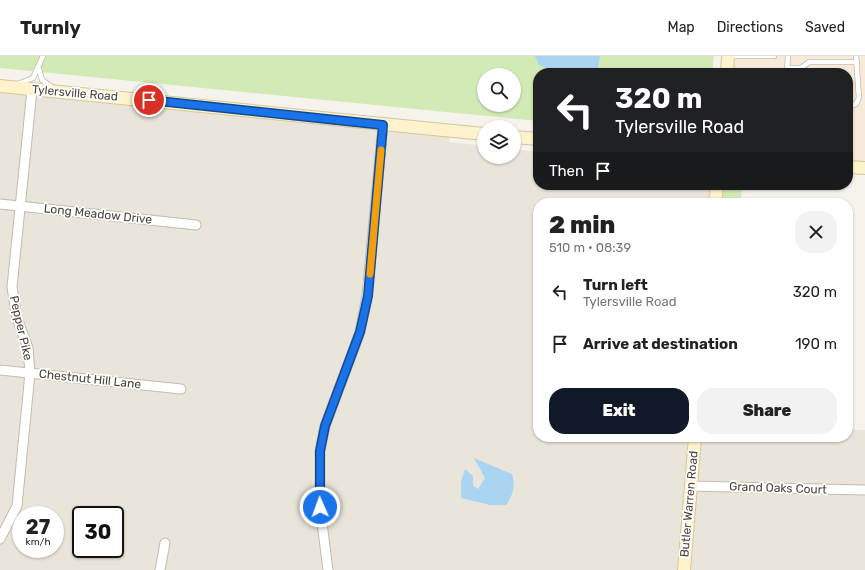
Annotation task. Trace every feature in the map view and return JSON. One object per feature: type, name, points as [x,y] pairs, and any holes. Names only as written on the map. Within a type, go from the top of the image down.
[{"type":"main road","points":[[728,68],[729,56]]},
{"type":"main road","name":"Tylersville Road","points":[[0,86],[477,133]]},
{"type":"main road","points":[[521,138],[533,139]]},
{"type":"main road","points":[[853,167],[865,168]]},
{"type":"main road","name":"Butler Warren Road","points":[[684,570],[695,442]]},
{"type":"street","name":"Pepper Pike","points":[[0,539],[17,506],[30,373],[28,348],[13,300],[12,287],[19,205],[32,90]]},
{"type":"street","points":[[328,570],[320,507],[320,451],[325,426],[360,332],[368,296],[383,125]]},
{"type":"street","name":"Long Meadow Drive","points":[[0,204],[196,225]]},
{"type":"street","name":"Chestnut Hill Lane","points":[[0,370],[181,389]]},
{"type":"street","name":"Grand Oaks Court","points":[[691,486],[865,490]]},
{"type":"street","points":[[160,570],[164,543]]},
{"type":"lane","points":[[0,86],[28,81],[33,78],[39,69],[43,56]]},
{"type":"lane","points":[[729,56],[774,56]]},
{"type":"lane","points":[[787,68],[788,56]]},
{"type":"lane","points":[[853,105],[856,104],[859,98],[856,56]]},
{"type":"lane","points":[[801,68],[809,62],[857,62]]},
{"type":"lane","points":[[39,69],[42,80],[65,93]]},
{"type":"shaded area","points":[[728,56],[865,56],[865,168],[853,167],[853,68],[727,68]]},
{"type":"shaded area","points":[[0,86],[450,130],[449,142],[477,145],[477,164],[521,164],[521,150],[533,151],[533,190],[710,190],[709,198],[533,198],[533,442],[689,442],[679,570],[0,570]]},
{"type":"shaded area","points":[[853,430],[865,430],[865,570],[691,570],[693,544],[686,544],[695,442],[853,442]]},
{"type":"green space","points":[[0,56],[714,56],[713,68],[533,68],[533,121],[0,68]]},
{"type":"green space","points":[[716,190],[742,190],[741,198],[716,198]]},
{"type":"water","points":[[535,56],[600,56],[598,68],[546,68],[539,65]]},
{"type":"water","points":[[474,458],[512,474],[514,483],[513,491],[506,505],[490,505],[461,498],[461,482],[465,469],[473,476],[473,486],[478,489],[485,478]]},
{"type":"slow traffic","points":[[370,274],[381,150]]},
{"type":"route","points":[[149,100],[383,125],[368,296],[360,332],[352,357],[325,426],[320,451],[320,507]]}]
